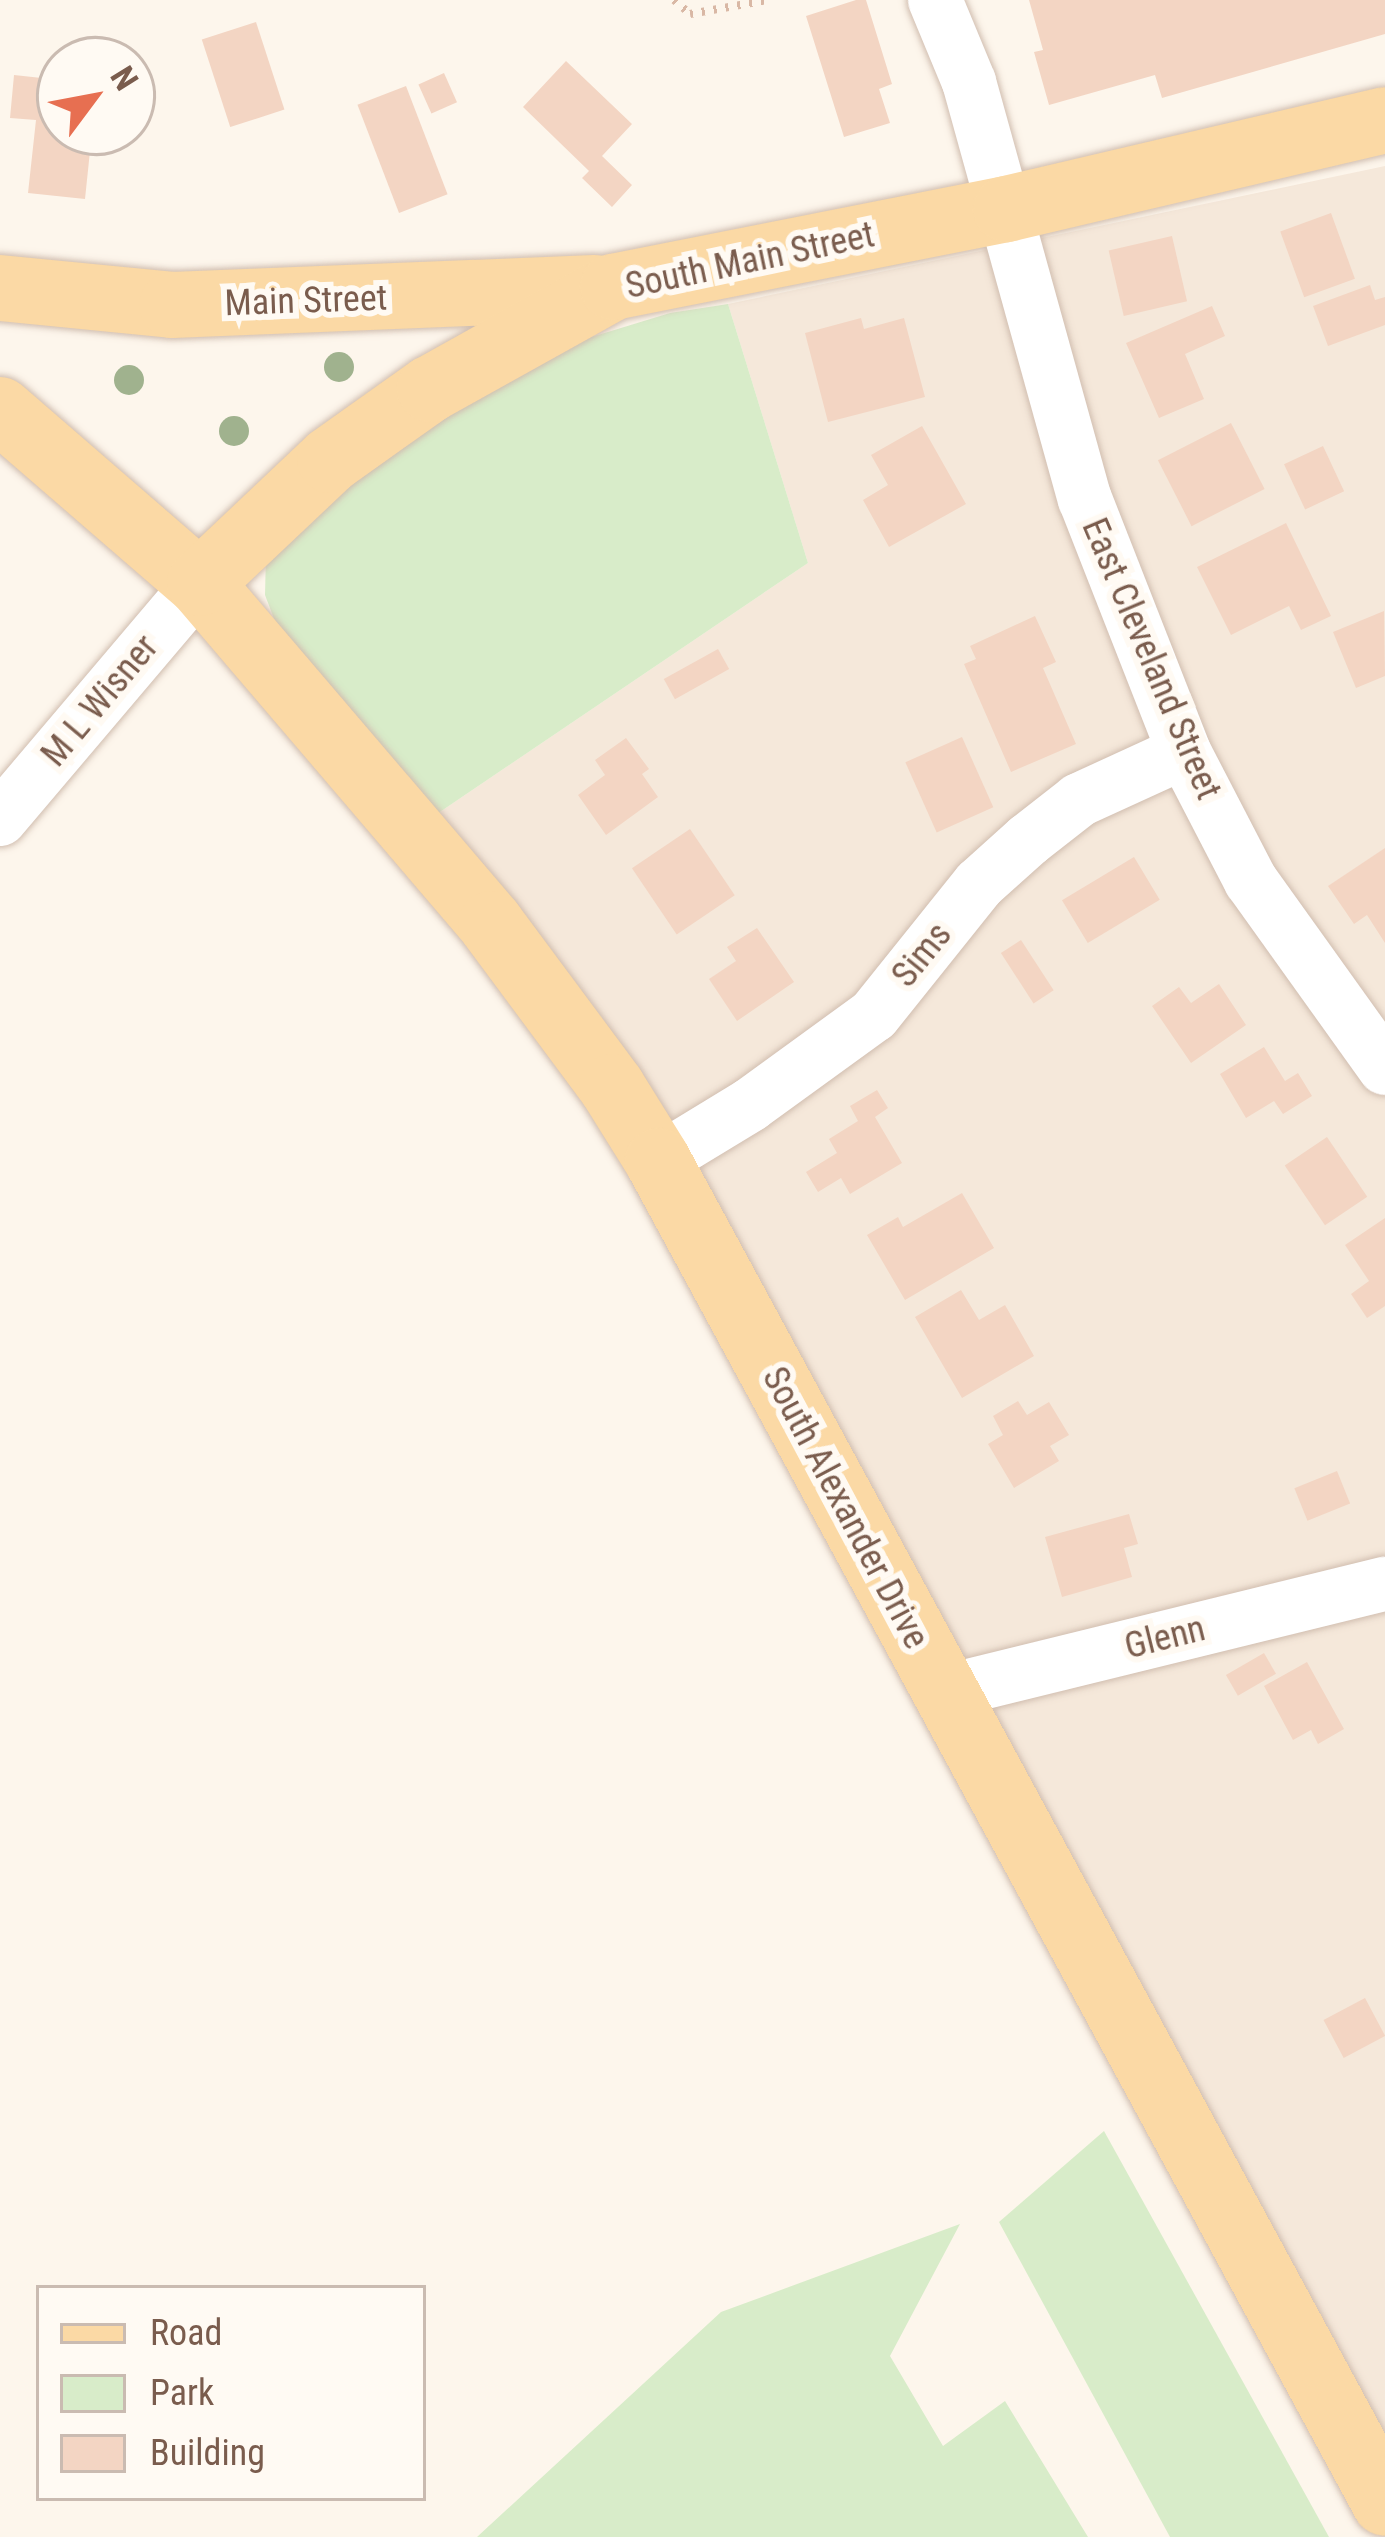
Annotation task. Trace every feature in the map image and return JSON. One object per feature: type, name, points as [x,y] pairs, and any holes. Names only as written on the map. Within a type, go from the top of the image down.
[{"type":"main road","name":"South Main Street","points":[[200,583],[330,460],[430,389],[613,287],[1006,209],[1385,120]]},
{"type":"main road","name":"Main Street","points":[[0,288],[172,305],[613,287]]},
{"type":"main road","name":"South Alexander Drive","points":[[0,410],[200,583],[491,924],[612,1087],[658,1161],[1385,2503]]},
{"type":"street","name":"East Cleveland Street","points":[[935,0],[969,82],[1085,499],[1184,752],[1251,881],[1385,1068]]},
{"type":"street","name":"M L Wisner","points":[[0,819],[200,583]]},
{"type":"street","name":"Sims","points":[[658,1161],[750,1105],[874,1015],[979,884],[1045,826],[1079,800],[1184,752]]},
{"type":"street","name":"Glenn","points":[[944,1692],[1379,1598]]},
{"type":"path","points":[[674,0],[690,14],[768,0]]},
{"type":"shaded area","points":[[1385,166],[1385,2459],[431,818],[808,563],[728,304]]},
{"type":"green space","points":[[728,304],[808,563],[431,818],[284,645],[265,595],[266,554],[403,430],[575,342],[670,313]]},
{"type":"green space","points":[[1104,2131],[1329,2537],[1170,2537],[999,2222]]},
{"type":"green space","points":[[960,2224],[890,2356],[943,2446],[1005,2401],[1088,2537],[477,2537],[721,2312]]},
{"type":"building","points":[[866,0],[892,84],[879,89],[890,123],[844,137],[806,16]]},
{"type":"building","points":[[1029,0],[1385,0],[1385,34],[1162,98],[1155,75],[1049,105],[1034,52],[1043,50]]},
{"type":"building","points":[[256,22],[284,109],[230,127],[202,40]]},
{"type":"building","points":[[566,61],[632,124],[602,156],[632,185],[612,207],[582,178],[589,171],[523,107]]},
{"type":"building","points":[[444,73],[457,102],[431,114],[418,84]]},
{"type":"building","points":[[14,75],[36,77],[36,120],[10,118]]},
{"type":"building","points":[[406,86],[448,194],[399,213],[357,105]]},
{"type":"building","points":[[36,120],[36,156],[89,156],[85,199],[28,193]]},
{"type":"building","points":[[1331,213],[1355,279],[1304,297],[1280,231]]},
{"type":"building","points":[[1172,236],[1187,301],[1124,316],[1109,251]]},
{"type":"building","points":[[1370,285],[1375,300],[1385,297],[1385,325],[1328,346],[1313,306]]},
{"type":"building","points":[[1212,306],[1225,336],[1185,354],[1204,399],[1159,418],[1126,343]]},
{"type":"building","points":[[861,318],[864,329],[904,318],[925,397],[828,422],[805,333]]},
{"type":"building","points":[[1231,423],[1265,489],[1192,526],[1158,460]]},
{"type":"building","points":[[922,426],[966,504],[889,547],[863,500],[888,485],[871,455]]},
{"type":"building","points":[[1323,446],[1344,491],[1305,509],[1284,464]]},
{"type":"building","points":[[1286,523],[1331,616],[1301,630],[1289,606],[1231,635],[1197,567]]},
{"type":"building","points":[[1384,611],[1385,676],[1356,688],[1333,632]]},
{"type":"building","points":[[1035,616],[1056,662],[1043,668],[1076,744],[1011,772],[964,664],[976,659],[970,646]]},
{"type":"building","points":[[718,649],[729,669],[675,699],[664,679]]},
{"type":"building","points":[[962,737],[993,807],[937,833],[905,762]]},
{"type":"building","points":[[626,738],[649,769],[642,774],[658,797],[606,835],[578,795],[605,775],[595,760]]},
{"type":"building","points":[[690,829],[735,895],[677,934],[632,868]]},
{"type":"building","points":[[1385,848],[1385,943],[1367,915],[1354,924],[1328,886]]},
{"type":"building","points":[[1134,857],[1160,900],[1088,943],[1062,900]]},
{"type":"building","points":[[757,928],[794,982],[737,1021],[709,979],[736,961],[727,947]]},
{"type":"building","points":[[1021,940],[1054,990],[1034,1003],[1001,953]]},
{"type":"building","points":[[1219,984],[1246,1025],[1191,1063],[1152,1006],[1179,987],[1191,1003]]},
{"type":"building","points":[[1264,1047],[1285,1081],[1298,1073],[1312,1096],[1283,1114],[1274,1101],[1246,1118],[1220,1074]]},
{"type":"building","points":[[877,1090],[888,1108],[875,1117],[902,1163],[850,1194],[841,1178],[818,1192],[806,1172],[837,1153],[829,1139],[858,1121],[850,1106]]},
{"type":"building","points":[[1327,1137],[1367,1197],[1325,1225],[1285,1166]]},
{"type":"building","points":[[962,1193],[994,1248],[905,1300],[867,1235],[898,1217],[903,1227]]},
{"type":"building","points":[[1385,1218],[1385,1306],[1367,1318],[1351,1294],[1369,1281],[1345,1245]]},
{"type":"building","points":[[961,1290],[979,1320],[1005,1305],[1034,1356],[962,1398],[915,1317]]},
{"type":"building","points":[[1018,1401],[1027,1415],[1049,1402],[1069,1435],[1050,1446],[1059,1461],[1014,1488],[988,1444],[1003,1435],[993,1416]]},
{"type":"building","points":[[1337,1471],[1350,1503],[1307,1521],[1294,1488]]},
{"type":"building","points":[[1129,1514],[1138,1544],[1124,1548],[1132,1577],[1062,1597],[1045,1537]]},
{"type":"building","points":[[1264,1653],[1276,1674],[1238,1696],[1226,1675]]},
{"type":"building","points":[[1307,1662],[1344,1729],[1318,1744],[1311,1730],[1293,1740],[1264,1686]]},
{"type":"building","points":[[1365,1998],[1385,2036],[1344,2058],[1324,2020]]}]
